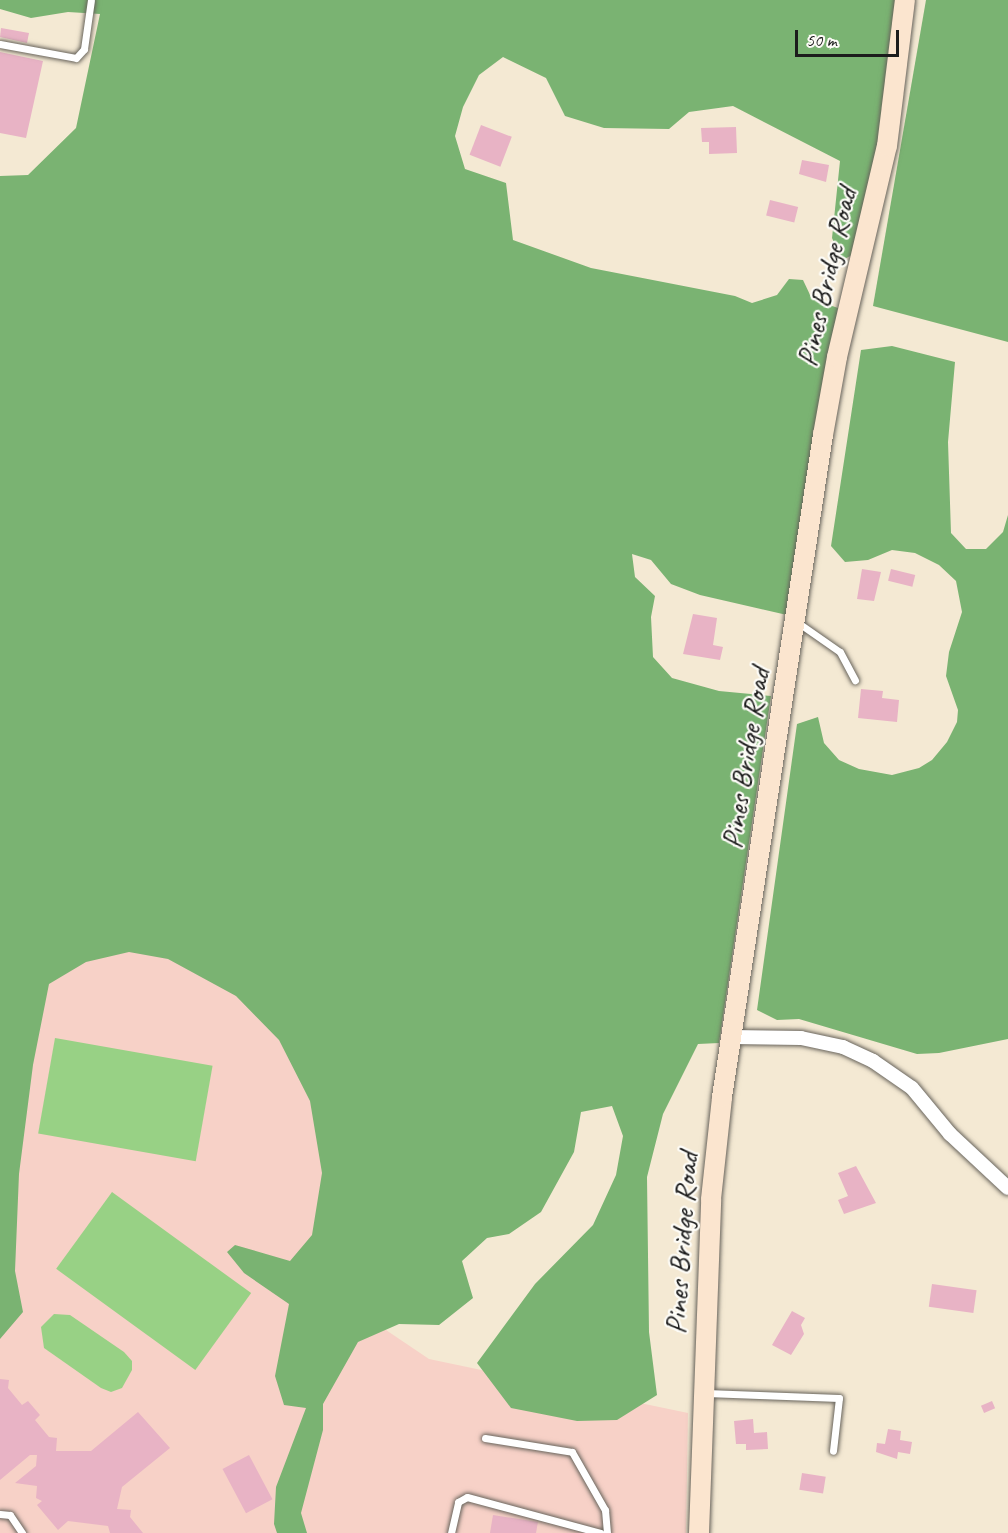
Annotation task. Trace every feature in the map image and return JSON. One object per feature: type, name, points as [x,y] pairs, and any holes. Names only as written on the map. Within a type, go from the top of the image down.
[{"type":"street","name":"Pines Bridge Road","points":[[699,1533],[711,1198],[732,1037],[837,357],[887,146],[905,0]]},
{"type":"street","points":[[732,1037],[801,1038],[843,1047],[873,1061],[912,1088],[950,1134],[1008,1188]]},
{"type":"lane","points":[[0,44],[76,58],[84,49],[91,0]]},
{"type":"lane","points":[[797,622],[840,652],[855,680]]},
{"type":"lane","points":[[703,1393],[838,1398],[833,1451]]},
{"type":"lane","points":[[485,1438],[572,1452],[605,1510],[607,1533]]},
{"type":"lane","points":[[451,1533],[458,1502],[467,1497],[600,1533]]},
{"type":"lane","points":[[0,1514],[10,1515],[22,1533]]},
{"type":"shaded area","points":[[36,878],[368,1032],[331,1293],[429,1359],[688,1413],[686,1533],[0,1533],[0,1198]]},
{"type":"green space","points":[[0,0],[897,0],[880,135],[855,254],[842,260],[832,238],[840,161],[733,106],[689,112],[669,129],[604,128],[565,116],[546,78],[503,57],[479,75],[463,107],[455,136],[465,169],[506,183],[513,240],[591,268],[735,296],[752,303],[777,295],[789,279],[803,280],[812,299],[838,308],[787,615],[700,595],[671,584],[651,560],[632,554],[635,577],[655,596],[651,617],[653,657],[672,678],[719,691],[771,696],[719,1043],[698,1044],[663,1114],[647,1177],[649,1332],[657,1395],[617,1420],[577,1421],[511,1408],[477,1363],[535,1284],[593,1225],[616,1175],[623,1136],[612,1106],[581,1112],[574,1152],[541,1212],[509,1234],[487,1238],[462,1261],[473,1298],[439,1325],[399,1324],[358,1342],[323,1404],[323,1430],[301,1513],[307,1533],[277,1533],[274,1524],[276,1487],[306,1408],[284,1405],[275,1376],[289,1304],[244,1273],[227,1252],[235,1245],[290,1261],[312,1235],[322,1173],[310,1101],[279,1040],[236,996],[168,959],[129,952],[86,962],[49,984],[33,1065],[19,1174],[15,1271],[23,1312],[0,1339],[0,176],[28,175],[76,128],[100,14],[68,12],[31,18],[0,9]]},
{"type":"green space","points":[[926,0],[1008,0],[1008,342],[873,306]]},
{"type":"green space","points":[[892,346],[955,362],[948,442],[951,533],[966,549],[986,549],[1003,532],[1008,515],[1008,1039],[939,1053],[917,1054],[799,1019],[777,1020],[757,1010],[797,724],[818,717],[824,743],[839,760],[859,769],[892,775],[919,768],[932,760],[947,742],[957,722],[958,710],[946,676],[949,652],[962,612],[956,581],[939,565],[915,553],[892,550],[868,560],[845,562],[831,546],[861,350]]},
{"type":"green space","points":[[55,1038],[213,1066],[196,1161],[38,1134]]},
{"type":"green space","points":[[112,1192],[251,1293],[195,1370],[56,1269]]},
{"type":"green space","points":[[54,1314],[70,1315],[124,1352],[132,1361],[132,1370],[122,1388],[111,1392],[101,1388],[44,1348],[41,1327]]},
{"type":"building","points":[[1,28],[29,33],[27,43],[0,37]]},
{"type":"building","points":[[0,52],[43,61],[26,138],[0,133]]},
{"type":"building","points":[[481,125],[512,137],[500,167],[470,155]]},
{"type":"building","points":[[736,127],[737,153],[709,154],[709,142],[702,142],[701,128]]},
{"type":"building","points":[[802,160],[829,165],[826,182],[799,174]]},
{"type":"building","points":[[770,200],[798,207],[794,223],[766,216]]},
{"type":"building","points":[[862,569],[881,572],[874,601],[857,599]]},
{"type":"building","points":[[891,569],[915,575],[912,587],[888,581]]},
{"type":"building","points":[[693,614],[717,618],[713,645],[723,647],[720,660],[683,654]]},
{"type":"building","points":[[861,689],[883,691],[882,698],[899,700],[897,722],[858,718]]},
{"type":"building","points":[[856,1166],[876,1203],[844,1214],[838,1200],[848,1196],[838,1173]]},
{"type":"building","points":[[932,1284],[977,1290],[973,1313],[929,1307]]},
{"type":"building","points":[[792,1311],[805,1318],[801,1325],[804,1334],[791,1355],[772,1345]]},
{"type":"building","points":[[0,1379],[9,1380],[8,1388],[22,1405],[28,1401],[40,1415],[35,1420],[49,1437],[57,1438],[56,1451],[91,1451],[138,1412],[170,1448],[122,1487],[117,1509],[131,1510],[130,1517],[143,1533],[110,1533],[108,1526],[68,1521],[58,1530],[37,1505],[42,1501],[36,1498],[37,1486],[15,1483],[36,1466],[37,1455],[30,1455],[0,1480]]},
{"type":"building","points":[[992,1401],[995,1408],[984,1413],[981,1406]]},
{"type":"building","points":[[753,1419],[754,1433],[767,1432],[768,1449],[746,1450],[746,1444],[736,1444],[734,1421]]},
{"type":"building","points":[[888,1429],[901,1431],[900,1440],[912,1442],[910,1454],[898,1452],[897,1459],[876,1452],[877,1443],[885,1444]]},
{"type":"building","points":[[249,1455],[272,1499],[246,1513],[223,1469]]},
{"type":"building","points":[[802,1473],[826,1477],[823,1494],[799,1490]]},
{"type":"building","points":[[493,1515],[538,1522],[536,1533],[490,1533]]}]
